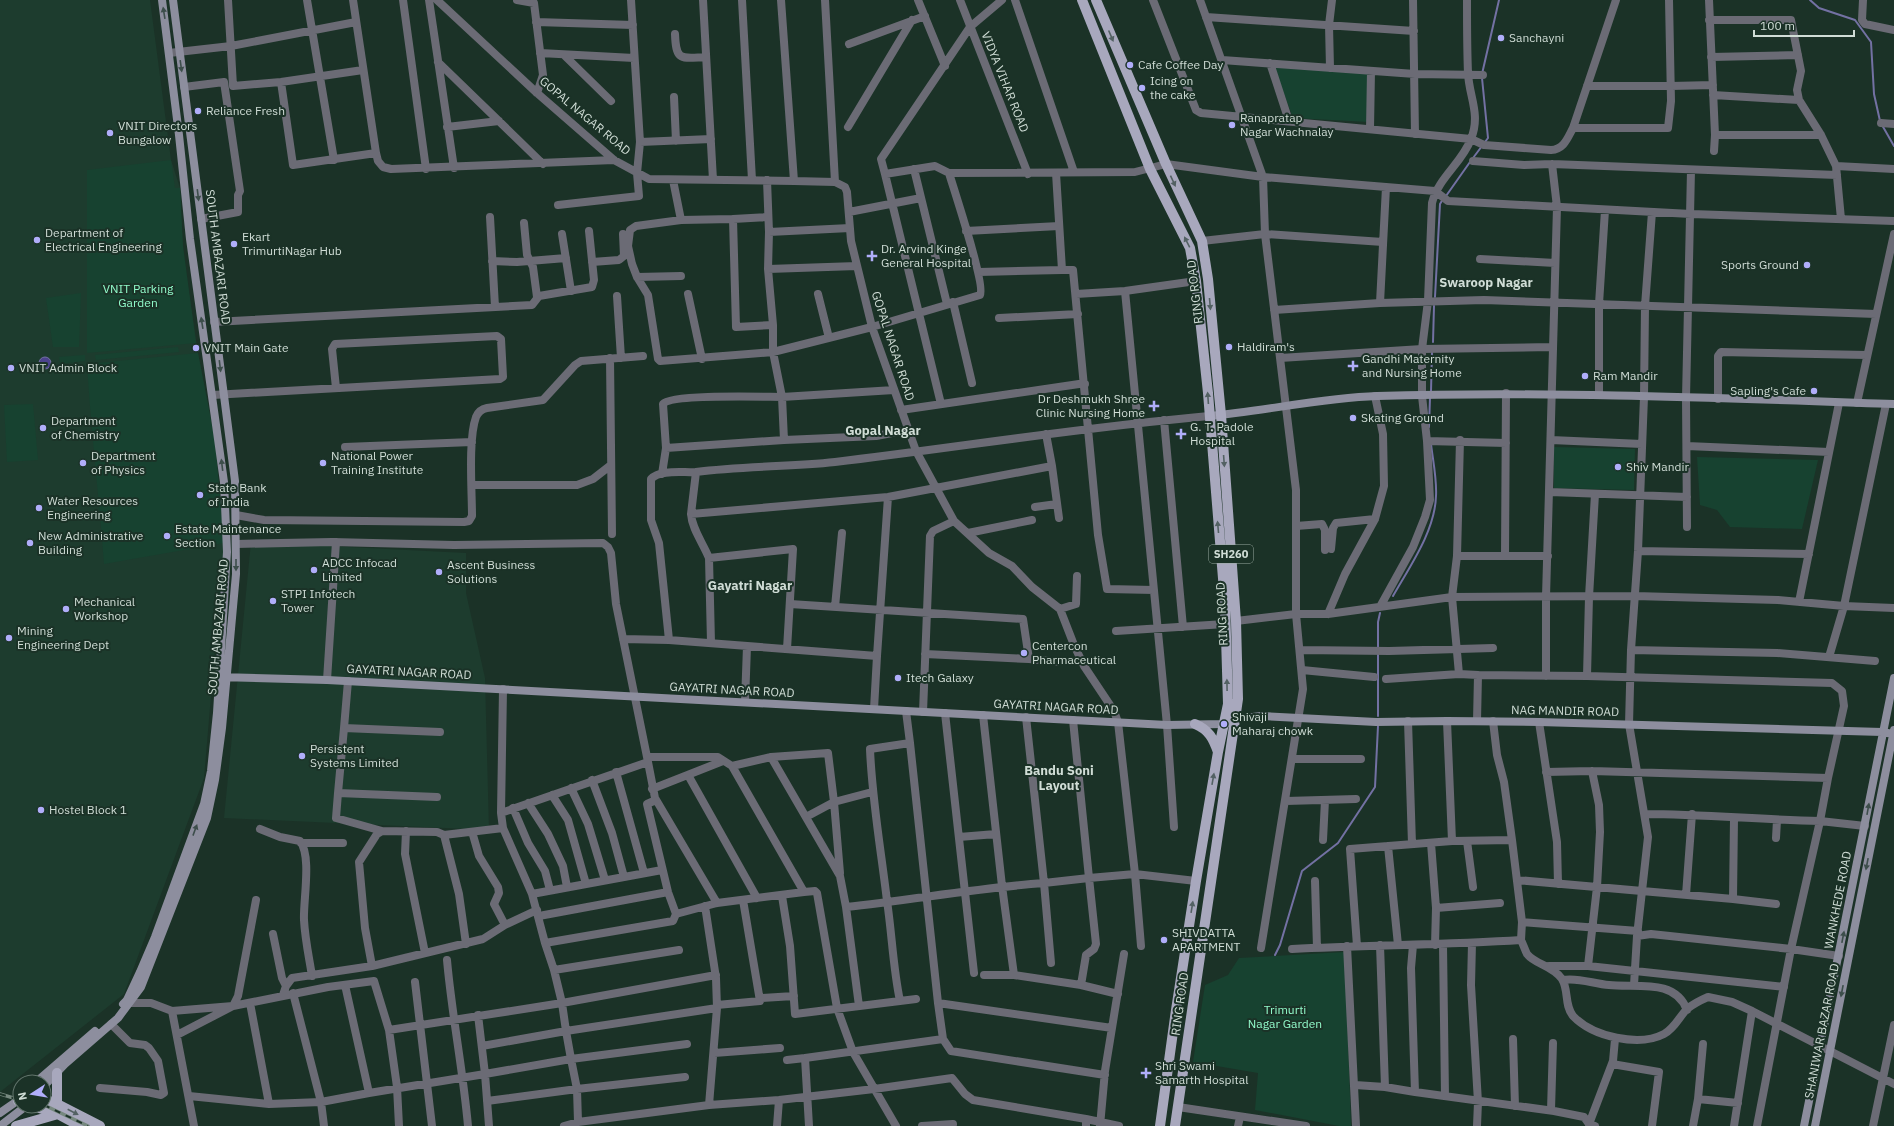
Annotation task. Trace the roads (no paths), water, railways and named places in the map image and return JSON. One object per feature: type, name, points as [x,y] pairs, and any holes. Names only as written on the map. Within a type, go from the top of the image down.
[{"type":"main road","points":[[162,0],[192,253],[224,482],[227,543],[223,677]]},
{"type":"main road","name":"SOUTH AMBAZARI ROAD","points":[[52,1078],[111,1024],[142,987],[207,818],[215,780],[223,677],[236,574],[235,480],[173,0]]},
{"type":"main road","name":"RING ROAD","points":[[1082,0],[1150,169],[1190,248],[1196,281],[1225,604],[1228,704],[1224,724]]},
{"type":"main road","name":"RING ROAD","points":[[1096,0],[1166,164],[1202,241],[1208,279],[1221,415],[1236,621],[1238,699],[1236,719],[1175,1126]]},
{"type":"main road","points":[[1209,416],[1285,405],[1375,396],[1506,393],[1890,404]]},
{"type":"main road","name":"GAYATRI NAGAR ROAD","points":[[223,677],[348,681],[1167,725],[1224,724],[1236,719]]},
{"type":"main road","name":"WANKHEDE ROAD","points":[[1804,1126],[1894,678]]},
{"type":"main road","name":"NAG MANDIR ROAD","points":[[1236,719],[1261,716],[1376,722],[1447,720],[1894,732]]},
{"type":"main road","points":[[1195,724],[1210,734],[1218,752]]},
{"type":"main road","name":"SH260","points":[[1160,1126],[1196,881],[1224,724]]},
{"type":"main road","name":"SHANIWAR BAZAR ROAD","points":[[1815,1126],[1894,732]]},
{"type":"main road","points":[[45,1074],[129,1001]]},
{"type":"main road","points":[[57,1073],[57,1104]]},
{"type":"main road","points":[[52,1102],[100,1126]]},
{"type":"main road","points":[[0,1113],[12,1107]]},
{"type":"main road","points":[[0,1126],[12,1112]]},
{"type":"main road","points":[[52,1112],[80,1126]]},
{"type":"main road","points":[[16,1126],[58,1114]]},
{"type":"street","points":[[228,0],[234,86],[320,78],[363,70]]},
{"type":"street","points":[[307,0],[334,160]]},
{"type":"street","points":[[353,0],[376,153],[378,161],[383,167],[391,169],[426,169],[614,160]]},
{"type":"street","points":[[403,0],[426,169]]},
{"type":"street","points":[[429,0],[454,168]]},
{"type":"street","name":"GOPAL NAGAR ROAD","points":[[437,0],[537,93],[614,160],[649,179],[794,180],[835,182],[845,187],[849,212],[851,241],[872,327],[916,451],[954,521],[990,553],[1012,566],[1032,587],[1060,609]]},
{"type":"street","points":[[517,0],[534,3],[543,75],[537,93]]},
{"type":"street","points":[[558,205],[637,197],[639,193],[637,173],[640,142],[631,0]]},
{"type":"street","points":[[703,0],[713,180]]},
{"type":"street","points":[[742,0],[752,180]]},
{"type":"street","points":[[781,0],[794,180]]},
{"type":"street","points":[[825,0],[835,182]]},
{"type":"street","points":[[918,0],[944,66]]},
{"type":"street","name":"VIDYA VIHAR ROAD","points":[[960,0],[1028,174]]},
{"type":"street","points":[[941,404],[881,159],[970,27],[1002,0]]},
{"type":"street","points":[[1015,0],[1074,172]]},
{"type":"street","points":[[1153,0],[1196,110],[1201,113],[1557,149],[1563,146],[1573,128],[1616,0]]},
{"type":"street","points":[[1200,0],[1263,177],[1265,234],[1296,490],[1296,614],[1303,689],[1261,948]]},
{"type":"street","points":[[1330,68],[1329,25],[1332,0]]},
{"type":"street","points":[[1413,0],[1415,134]]},
{"type":"street","points":[[1467,0],[1470,75],[1478,142]]},
{"type":"street","points":[[1573,128],[1668,128],[1671,101],[1669,0]]},
{"type":"street","points":[[1709,0],[1715,135],[1714,151]]},
{"type":"street","points":[[1863,0],[1862,20],[1865,24],[1894,30]]},
{"type":"street","points":[[849,44],[924,16]]},
{"type":"street","points":[[1206,17],[1414,31]]},
{"type":"street","points":[[848,127],[912,20]]},
{"type":"street","points":[[1709,20],[1790,20],[1801,71],[1797,90],[1799,100],[1822,134],[1836,166],[1840,219]]},
{"type":"street","points":[[169,53],[231,46],[356,22]]},
{"type":"street","points":[[536,22],[633,25]]},
{"type":"street","points":[[675,34],[676,51],[678,55],[684,58],[706,57]]},
{"type":"street","points":[[540,53],[565,56],[634,58]]},
{"type":"street","points":[[1711,56],[1798,55]]},
{"type":"street","points":[[565,56],[611,101]]},
{"type":"street","points":[[1222,60],[1414,74],[1483,75]]},
{"type":"street","points":[[438,62],[543,164]]},
{"type":"street","points":[[1270,63],[1288,121]]},
{"type":"street","points":[[1370,129],[1371,71]]},
{"type":"street","points":[[184,87],[224,82],[240,191],[238,195],[238,212],[201,219]]},
{"type":"street","points":[[281,82],[293,165],[376,153]]},
{"type":"street","points":[[1587,86],[1712,85]]},
{"type":"street","points":[[1713,95],[1799,100]]},
{"type":"street","points":[[674,97],[676,141]]},
{"type":"street","points":[[447,127],[499,121]]},
{"type":"street","points":[[1881,123],[1894,124]]},
{"type":"street","points":[[1715,135],[1822,134]]},
{"type":"street","points":[[640,142],[711,139]]},
{"type":"street","points":[[1381,605],[1413,546],[1425,517],[1430,500],[1427,441],[1422,396],[1422,350],[1428,301],[1432,203],[1462,156],[1478,142]]},
{"type":"street","points":[[1473,162],[1524,166],[1552,164],[1837,175]]},
{"type":"street","points":[[885,174],[935,166],[949,174],[1135,172],[1166,164],[1263,177],[1386,187],[1438,194],[1448,201],[1691,214],[1894,221]]},
{"type":"street","points":[[1546,676],[1546,597],[1550,492],[1553,302],[1557,207],[1552,164]]},
{"type":"street","points":[[1836,166],[1894,169]]},
{"type":"street","points":[[914,169],[972,384]]},
{"type":"street","points":[[1687,526],[1686,398],[1691,170]]},
{"type":"street","points":[[1056,173],[1062,270]]},
{"type":"street","points":[[768,217],[681,220],[636,226],[630,230],[628,246],[637,277],[648,295],[658,359],[662,362],[773,352],[872,327],[980,295],[982,291],[978,272],[949,174]]},
{"type":"street","points":[[673,180],[681,220]]},
{"type":"street","points":[[767,180],[769,232],[768,269],[773,325],[773,352],[782,397],[784,440]]},
{"type":"street","points":[[1380,303],[1386,187]]},
{"type":"street","points":[[849,212],[921,198]]},
{"type":"street","points":[[1599,395],[1599,304],[1605,210]]},
{"type":"street","points":[[1634,985],[1648,837],[1630,724],[1631,650],[1638,551],[1644,397],[1645,306],[1652,212]]},
{"type":"street","points":[[490,217],[495,307]]},
{"type":"street","points":[[733,219],[736,327],[773,325]]},
{"type":"street","points":[[214,322],[532,305],[537,297],[533,267],[527,254],[524,223]]},
{"type":"street","points":[[966,231],[1059,226]]},
{"type":"street","points":[[769,232],[850,228]]},
{"type":"street","points":[[537,297],[592,287],[594,280],[589,231]]},
{"type":"street","points":[[562,234],[571,291]]},
{"type":"street","points":[[592,262],[619,260],[624,256],[623,234]]},
{"type":"street","points":[[1202,241],[1265,234],[1383,242]]},
{"type":"street","points":[[1857,403],[1894,234]]},
{"type":"street","points":[[492,261],[506,262],[566,258]]},
{"type":"street","points":[[1480,259],[1555,263]]},
{"type":"street","points":[[768,269],[857,266]]},
{"type":"street","points":[[978,272],[1073,270],[1085,384],[1098,535],[1107,589],[1154,590]]},
{"type":"street","points":[[637,277],[681,276]]},
{"type":"street","points":[[1076,294],[1125,291],[1196,281]]},
{"type":"street","points":[[1125,291],[1167,725],[1174,827]]},
{"type":"street","points":[[688,294],[702,359]]},
{"type":"street","points":[[818,294],[830,338]]},
{"type":"street","points":[[617,296],[621,358]]},
{"type":"street","points":[[1274,310],[1428,301],[1553,302],[1876,314]]},
{"type":"street","points":[[999,318],[1078,314]]},
{"type":"street","points":[[213,395],[500,380],[503,377],[501,339],[497,336],[335,344],[332,349],[336,388]]},
{"type":"street","points":[[1280,358],[1422,350],[1552,347]]},
{"type":"street","points":[[1718,399],[1718,356],[1721,352],[1867,356]]},
{"type":"street","points":[[236,515],[264,520],[469,521],[472,516],[472,442],[476,417],[483,409],[543,400],[575,365],[581,361],[644,356]]},
{"type":"street","points":[[610,358],[612,534]]},
{"type":"street","points":[[901,410],[1085,384]]},
{"type":"street","points":[[662,474],[666,448],[663,404],[666,401],[710,397],[782,397],[894,390]]},
{"type":"street","points":[[1505,556],[1506,393]]},
{"type":"street","points":[[1328,614],[1345,574],[1375,519],[1384,486],[1383,434],[1375,396]]},
{"type":"street","points":[[1799,602],[1839,403]]},
{"type":"street","points":[[1829,657],[1844,606],[1890,404]]},
{"type":"street","points":[[669,640],[659,543],[651,520],[651,479],[654,476],[726,468],[834,462],[1137,422],[1209,416]]},
{"type":"street","points":[[1164,420],[1183,627]]},
{"type":"street","points":[[666,448],[784,440],[876,436],[908,430]]},
{"type":"street","points":[[1046,434],[1060,518]]},
{"type":"street","points":[[1427,441],[1460,440],[1506,443]]},
{"type":"street","points":[[1459,674],[1458,649],[1452,597],[1456,556],[1460,440]]},
{"type":"street","points":[[1551,440],[1642,444]]},
{"type":"street","points":[[345,447],[472,442]]},
{"type":"street","points":[[1686,446],[1829,452]]},
{"type":"street","points":[[472,485],[578,485],[593,479],[611,465]]},
{"type":"street","points":[[691,514],[888,497],[1052,466]]},
{"type":"street","points":[[696,472],[691,514],[693,527],[702,540],[709,558],[711,643]]},
{"type":"street","points":[[1550,492],[1687,497]]},
{"type":"street","points":[[1587,676],[1589,597],[1595,494]]},
{"type":"street","points":[[874,709],[888,497]]},
{"type":"street","points":[[1035,507],[1057,504]]},
{"type":"street","points":[[1296,526],[1322,524],[1325,530],[1328,550],[1333,528],[1336,523],[1375,519]]},
{"type":"street","points":[[968,533],[1032,520]]},
{"type":"street","points":[[923,712],[930,536],[934,531],[954,521]]},
{"type":"street","points":[[835,607],[842,533]]},
{"type":"street","points":[[327,680],[336,542]]},
{"type":"street","points":[[236,544],[336,542],[454,545],[602,544],[608,547],[611,553],[616,604],[652,789],[656,800],[717,903]]},
{"type":"street","points":[[709,558],[793,549],[788,649]]},
{"type":"street","points":[[1638,551],[1809,554]]},
{"type":"street","points":[[1456,556],[1548,556]]},
{"type":"street","points":[[1077,576],[1076,604],[1060,609],[1084,666],[1114,711],[1118,722],[1135,874],[1141,946]]},
{"type":"street","points":[[1236,621],[1296,614],[1328,614],[1381,605],[1452,597],[1635,596],[1799,602],[1894,608]]},
{"type":"street","points":[[790,604],[1023,619],[1029,659]]},
{"type":"street","points":[[1116,630],[1157,629],[1225,624]]},
{"type":"street","points":[[623,639],[669,640],[877,656]]},
{"type":"street","points":[[745,702],[747,646]]},
{"type":"street","points":[[1300,650],[1389,651],[1494,648]]},
{"type":"street","points":[[1631,650],[1777,653],[1875,660]]},
{"type":"street","points":[[925,654],[1060,662]]},
{"type":"street","points":[[1302,670],[1374,677]]},
{"type":"street","points":[[1386,679],[1459,674],[1631,676],[1832,683],[1842,691],[1844,706],[1791,949],[1757,1126]]},
{"type":"street","points":[[1478,675],[1478,721]]},
{"type":"street","points":[[348,681],[336,818],[382,831],[437,832],[444,835],[503,828]]},
{"type":"street","points":[[504,689],[501,813],[503,828],[532,894],[554,970],[562,1003],[577,1089],[578,1122]]},
{"type":"street","points":[[906,711],[938,1004],[945,1044],[951,1051],[1104,1075]]},
{"type":"street","points":[[945,713],[974,973]]},
{"type":"street","points":[[983,715],[1002,886],[1014,976]]},
{"type":"street","points":[[1026,717],[1051,963]]},
{"type":"street","points":[[1073,720],[1096,944],[1094,948],[1086,955],[1081,985]]},
{"type":"street","points":[[1447,720],[1452,841]]},
{"type":"street","points":[[1493,721],[1497,755],[1504,782],[1512,840],[1522,922],[1521,940],[1528,954],[1539,963],[1549,966],[1588,966],[1784,987]]},
{"type":"street","points":[[1408,722],[1412,844]]},
{"type":"street","points":[[1539,722],[1557,842],[1558,884]]},
{"type":"street","points":[[344,728],[440,732]]},
{"type":"street","points":[[900,1001],[895,978],[888,903],[872,792],[870,749],[910,743]]},
{"type":"street","points":[[732,766],[771,757],[828,754],[834,802],[840,876],[846,907],[859,1006]]},
{"type":"street","points":[[501,813],[616,772],[647,759],[718,757],[732,766],[804,892]]},
{"type":"street","points":[[771,757],[840,876]]},
{"type":"street","points":[[1292,760],[1361,759]]},
{"type":"street","points":[[652,789],[723,761]]},
{"type":"street","points":[[1546,772],[1592,771],[1828,778]]},
{"type":"street","points":[[1588,966],[1591,927],[1597,887],[1600,832],[1599,806],[1592,771]]},
{"type":"street","points":[[616,772],[644,873]]},
{"type":"street","points":[[688,774],[757,898]]},
{"type":"street","points":[[592,780],[612,833],[624,877]]},
{"type":"street","points":[[571,788],[588,824],[605,880]]},
{"type":"street","points":[[806,817],[834,802],[872,792]]},
{"type":"street","points":[[338,793],[437,797]]},
{"type":"street","points":[[552,795],[568,820],[586,884]]},
{"type":"street","points":[[1286,801],[1356,799]]},
{"type":"street","points":[[545,943],[673,921],[676,914],[662,870],[647,804],[656,800]]},
{"type":"street","points":[[1323,840],[1325,800]]},
{"type":"street","points":[[528,803],[548,834],[563,866],[567,887]]},
{"type":"street","points":[[513,808],[528,843],[544,871],[550,890]]},
{"type":"street","points":[[1645,814],[1692,814],[1734,818],[1820,821],[1865,826]]},
{"type":"street","points":[[1686,895],[1692,814]]},
{"type":"street","points":[[1733,899],[1734,818]]},
{"type":"street","points":[[1776,838],[1777,820]]},
{"type":"street","points":[[260,829],[301,843],[343,843]]},
{"type":"street","points":[[372,966],[364,928],[360,862],[377,834],[382,831]]},
{"type":"street","points":[[406,831],[405,854],[412,879],[425,953]]},
{"type":"street","points":[[959,837],[996,834]]},
{"type":"street","points":[[444,835],[459,894],[466,944]]},
{"type":"street","points":[[473,835],[479,856],[498,887],[499,893],[494,904],[505,925]]},
{"type":"street","points":[[1357,946],[1350,849],[1452,841],[1512,840]]},
{"type":"street","points":[[1467,841],[1473,887]]},
{"type":"street","points":[[301,843],[306,859],[304,920],[312,976]]},
{"type":"street","points":[[1430,843],[1439,945],[1445,1096]]},
{"type":"street","points":[[1388,846],[1398,945]]},
{"type":"street","points":[[532,894],[662,870]]},
{"type":"street","points":[[846,907],[888,903],[926,896],[966,892],[1002,886],[1135,874],[1196,881]]},
{"type":"street","points":[[1517,880],[1776,904]]},
{"type":"street","points":[[1315,881],[1317,948]]},
{"type":"street","points":[[283,995],[286,986],[292,978],[372,966],[466,944],[483,939],[505,925],[538,913],[668,892]]},
{"type":"street","points":[[676,914],[717,903],[782,896],[804,892],[817,893],[837,1008],[853,1052],[896,1126]]},
{"type":"street","points":[[782,896],[790,946],[795,1014],[916,999]]},
{"type":"street","points":[[177,1035],[233,1006],[238,996],[256,900]]},
{"type":"street","points":[[743,900],[760,998]]},
{"type":"street","points":[[1436,908],[1500,903]]},
{"type":"street","points":[[704,906],[716,975],[717,1006],[709,1105]]},
{"type":"street","points":[[1522,922],[1591,927],[1638,934],[1686,937],[1839,956]]},
{"type":"street","points":[[273,934],[282,978],[286,986]]},
{"type":"street","points":[[1292,949],[1380,945],[1439,945],[1521,940]]},
{"type":"street","points":[[1472,943],[1471,985],[1478,1102],[1477,1126]]},
{"type":"street","points":[[1380,945],[1385,1087]]},
{"type":"street","points":[[1413,945],[1411,968],[1415,1092]]},
{"type":"street","points":[[1347,946],[1356,1126]]},
{"type":"street","points":[[554,970],[679,950]]},
{"type":"street","points":[[1093,1122],[1104,1075],[1124,954]]},
{"type":"street","points":[[447,960],[453,1019],[464,1077],[468,1126]]},
{"type":"street","points":[[1549,966],[1563,980],[1569,1010],[1574,1017],[1590,1028],[1615,1039],[1647,1039],[1664,1034],[1675,1026],[1687,1010],[1708,997],[1732,1002],[1752,1011],[1777,1026],[1894,1084]]},
{"type":"street","points":[[389,1030],[562,1003],[716,975]]},
{"type":"street","points":[[984,975],[1014,976],[1081,985],[1118,994]]},
{"type":"street","points":[[1563,980],[1573,979],[1610,986],[1646,985],[1663,988],[1681,998],[1687,1010]]},
{"type":"street","points":[[129,1001],[151,1003],[172,1011],[250,1004],[293,993],[374,981],[389,1030],[397,1087],[399,1126]]},
{"type":"street","points":[[415,982],[425,1083],[432,1126]]},
{"type":"street","points":[[345,985],[368,1093]]},
{"type":"street","points":[[293,993],[321,1102],[324,1126]]},
{"type":"street","points":[[482,1046],[717,1006],[760,1001],[760,998],[794,996]]},
{"type":"street","points":[[250,1004],[269,1104]]},
{"type":"street","points":[[938,1004],[1112,1028]]},
{"type":"street","points":[[172,1011],[194,1126]]},
{"type":"street","points":[[1734,1126],[1752,1011]]},
{"type":"street","points":[[478,1015],[489,1126]]},
{"type":"street","points":[[100,1088],[147,1092],[161,1095],[164,1092],[158,1061],[148,1048],[145,1045],[130,1043],[111,1024]]},
{"type":"street","points":[[1873,1126],[1884,1080],[1894,1025]]},
{"type":"street","points":[[1512,1038],[1515,1106]]},
{"type":"street","points":[[787,1060],[944,1039]]},
{"type":"street","points":[[1355,1085],[1385,1087],[1478,1102],[1551,1110],[1584,1117],[1592,1125],[1612,1064],[1615,1039]]},
{"type":"street","points":[[1551,1110],[1553,1043]]},
{"type":"street","points":[[189,1096],[269,1104],[321,1102],[397,1087],[571,1059],[687,1044]]},
{"type":"street","points":[[1693,1126],[1698,1098],[1703,1044]]},
{"type":"street","points":[[714,1053],[780,1048]]},
{"type":"street","points":[[805,1058],[809,1126]]},
{"type":"street","points":[[1612,1064],[1659,1072],[1652,1126]]},
{"type":"street","points":[[487,1101],[577,1089],[685,1078]]},
{"type":"street","points":[[564,1126],[578,1122],[709,1105],[779,1100],[952,1078],[965,1094],[973,1100],[1119,1126]]},
{"type":"street","points":[[1698,1098],[1738,1103]]},
{"type":"street","points":[[777,1126],[779,1100]]},
{"type":"street","points":[[1178,1107],[1240,1116],[1286,1125],[1306,1126]]},
{"type":"street","points":[[1238,1126],[1240,1116]]},
{"type":"street","points":[[922,1126],[953,1124]]},
{"type":"waterway","points":[[1482,74],[1499,0]]},
{"type":"waterway","points":[[1810,0],[1819,8],[1855,20],[1871,42],[1874,94],[1880,121]]},
{"type":"waterway","points":[[1482,78],[1488,138],[1485,142]]},
{"type":"waterway","points":[[1882,125],[1894,146]]},
{"type":"waterway","points":[[1473,158],[1482,146]]},
{"type":"waterway","points":[[1446,196],[1470,162]]},
{"type":"waterway","points":[[1435,297],[1440,204],[1443,199]]},
{"type":"waterway","points":[[1433,342],[1434,306]]},
{"type":"waterway","points":[[1431,391],[1432,352]]},
{"type":"waterway","points":[[1429,427],[1430,398]]},
{"type":"waterway","points":[[1393,596],[1420,548],[1435,509],[1436,483],[1431,444]]},
{"type":"waterway","points":[[1378,649],[1378,622],[1380,613]]},
{"type":"waterway","points":[[1378,653],[1378,716]]},
{"type":"waterway","points":[[1275,955],[1280,945],[1302,871],[1338,843],[1375,787],[1378,726]]},
{"type":"railway","points":[[0,1094],[12,1098]]},
{"type":"railway","points":[[52,1109],[88,1126]]},
{"type":"place","name":"Sanchayni","points":[[1501,38]]},
{"type":"place","name":"Cafe Coffee Day","points":[[1130,65]]},
{"type":"place","name":"Icing on the cake","points":[[1142,88]]},
{"type":"place","name":"Reliance Fresh","points":[[198,111]]},
{"type":"place","name":"Ranapratap Nagar Wachnalay","points":[[1232,125]]},
{"type":"place","name":"VNIT Directors Bungalow","points":[[110,133]]},
{"type":"place","name":"Department of Electrical Engineering","points":[[37,240]]},
{"type":"place","name":"Ekart TrimurtiNagar Hub","points":[[234,244]]},
{"type":"place","name":"Dr. Arvind Kinge General Hospital","points":[[872,256]]},
{"type":"place","name":"Sports Ground","points":[[1807,265]]},
{"type":"place","name":"Haldiram's","points":[[1229,347]]},
{"type":"place","name":"VNIT Main Gate","points":[[196,348]]},
{"type":"place","name":"Gandhi Maternity and Nursing Home","points":[[1353,366]]},
{"type":"place","name":"VNIT Admin Block","points":[[11,368]]},
{"type":"place","name":"Ram Mandir","points":[[1585,376]]},
{"type":"place","name":"Sapling's Cafe","points":[[1814,391]]},
{"type":"place","name":"Dr Deshmukh Shree Clinic Nursing Home","points":[[1154,406]]},
{"type":"place","name":"Skating Ground","points":[[1353,418]]},
{"type":"place","name":"Department of Chemistry","points":[[43,428]]},
{"type":"place","name":"G. T. Padole Hospital","points":[[1181,434]]},
{"type":"place","name":"Department of Physics","points":[[83,463]]},
{"type":"place","name":"National Power Training Institute","points":[[323,463]]},
{"type":"place","name":"Shiv Mandir","points":[[1618,467]]},
{"type":"place","name":"State Bank of India","points":[[200,495]]},
{"type":"place","name":"Water Resources Engineering","points":[[39,508]]},
{"type":"place","name":"Estate Maintenance Section","points":[[167,536]]},
{"type":"place","name":"New Administrative Building","points":[[30,543]]},
{"type":"place","name":"ADCC Infocad Limited","points":[[314,570]]},
{"type":"place","name":"Ascent Business Solutions","points":[[439,572]]},
{"type":"place","name":"STPI Infotech Tower","points":[[273,601]]},
{"type":"place","name":"Mechanical Workshop","points":[[66,609]]},
{"type":"place","name":"Mining Engineering Dept","points":[[9,638]]},
{"type":"place","name":"Centercon Pharmaceutical","points":[[1024,653]]},
{"type":"place","name":"Itech Galaxy","points":[[898,678]]},
{"type":"place","name":"Shivaji Maharaj chowk","points":[[1224,724]]},
{"type":"place","name":"Persistent Systems Limited","points":[[302,756]]},
{"type":"place","name":"Hostel Block 1","points":[[41,810]]},
{"type":"place","name":"SHIVDATTA APARTMENT","points":[[1164,940]]},
{"type":"place","name":"Shri Swami Samarth Hospital","points":[[1146,1073]]},
{"type":"district","name":"Swaroop Nagar","points":[[1486,282]]},
{"type":"district","name":"Gopal Nagar","points":[[883,430]]},
{"type":"district","name":"Gayatri Nagar","points":[[750,585]]},
{"type":"district","name":"Bandu Soni Layout","points":[[1059,778]]},
{"type":"park label","name":"VNIT Parking Garden","points":[[138,296]]},
{"type":"park label","name":"Trimurti Nagar Garden","points":[[1285,1017]]}]
